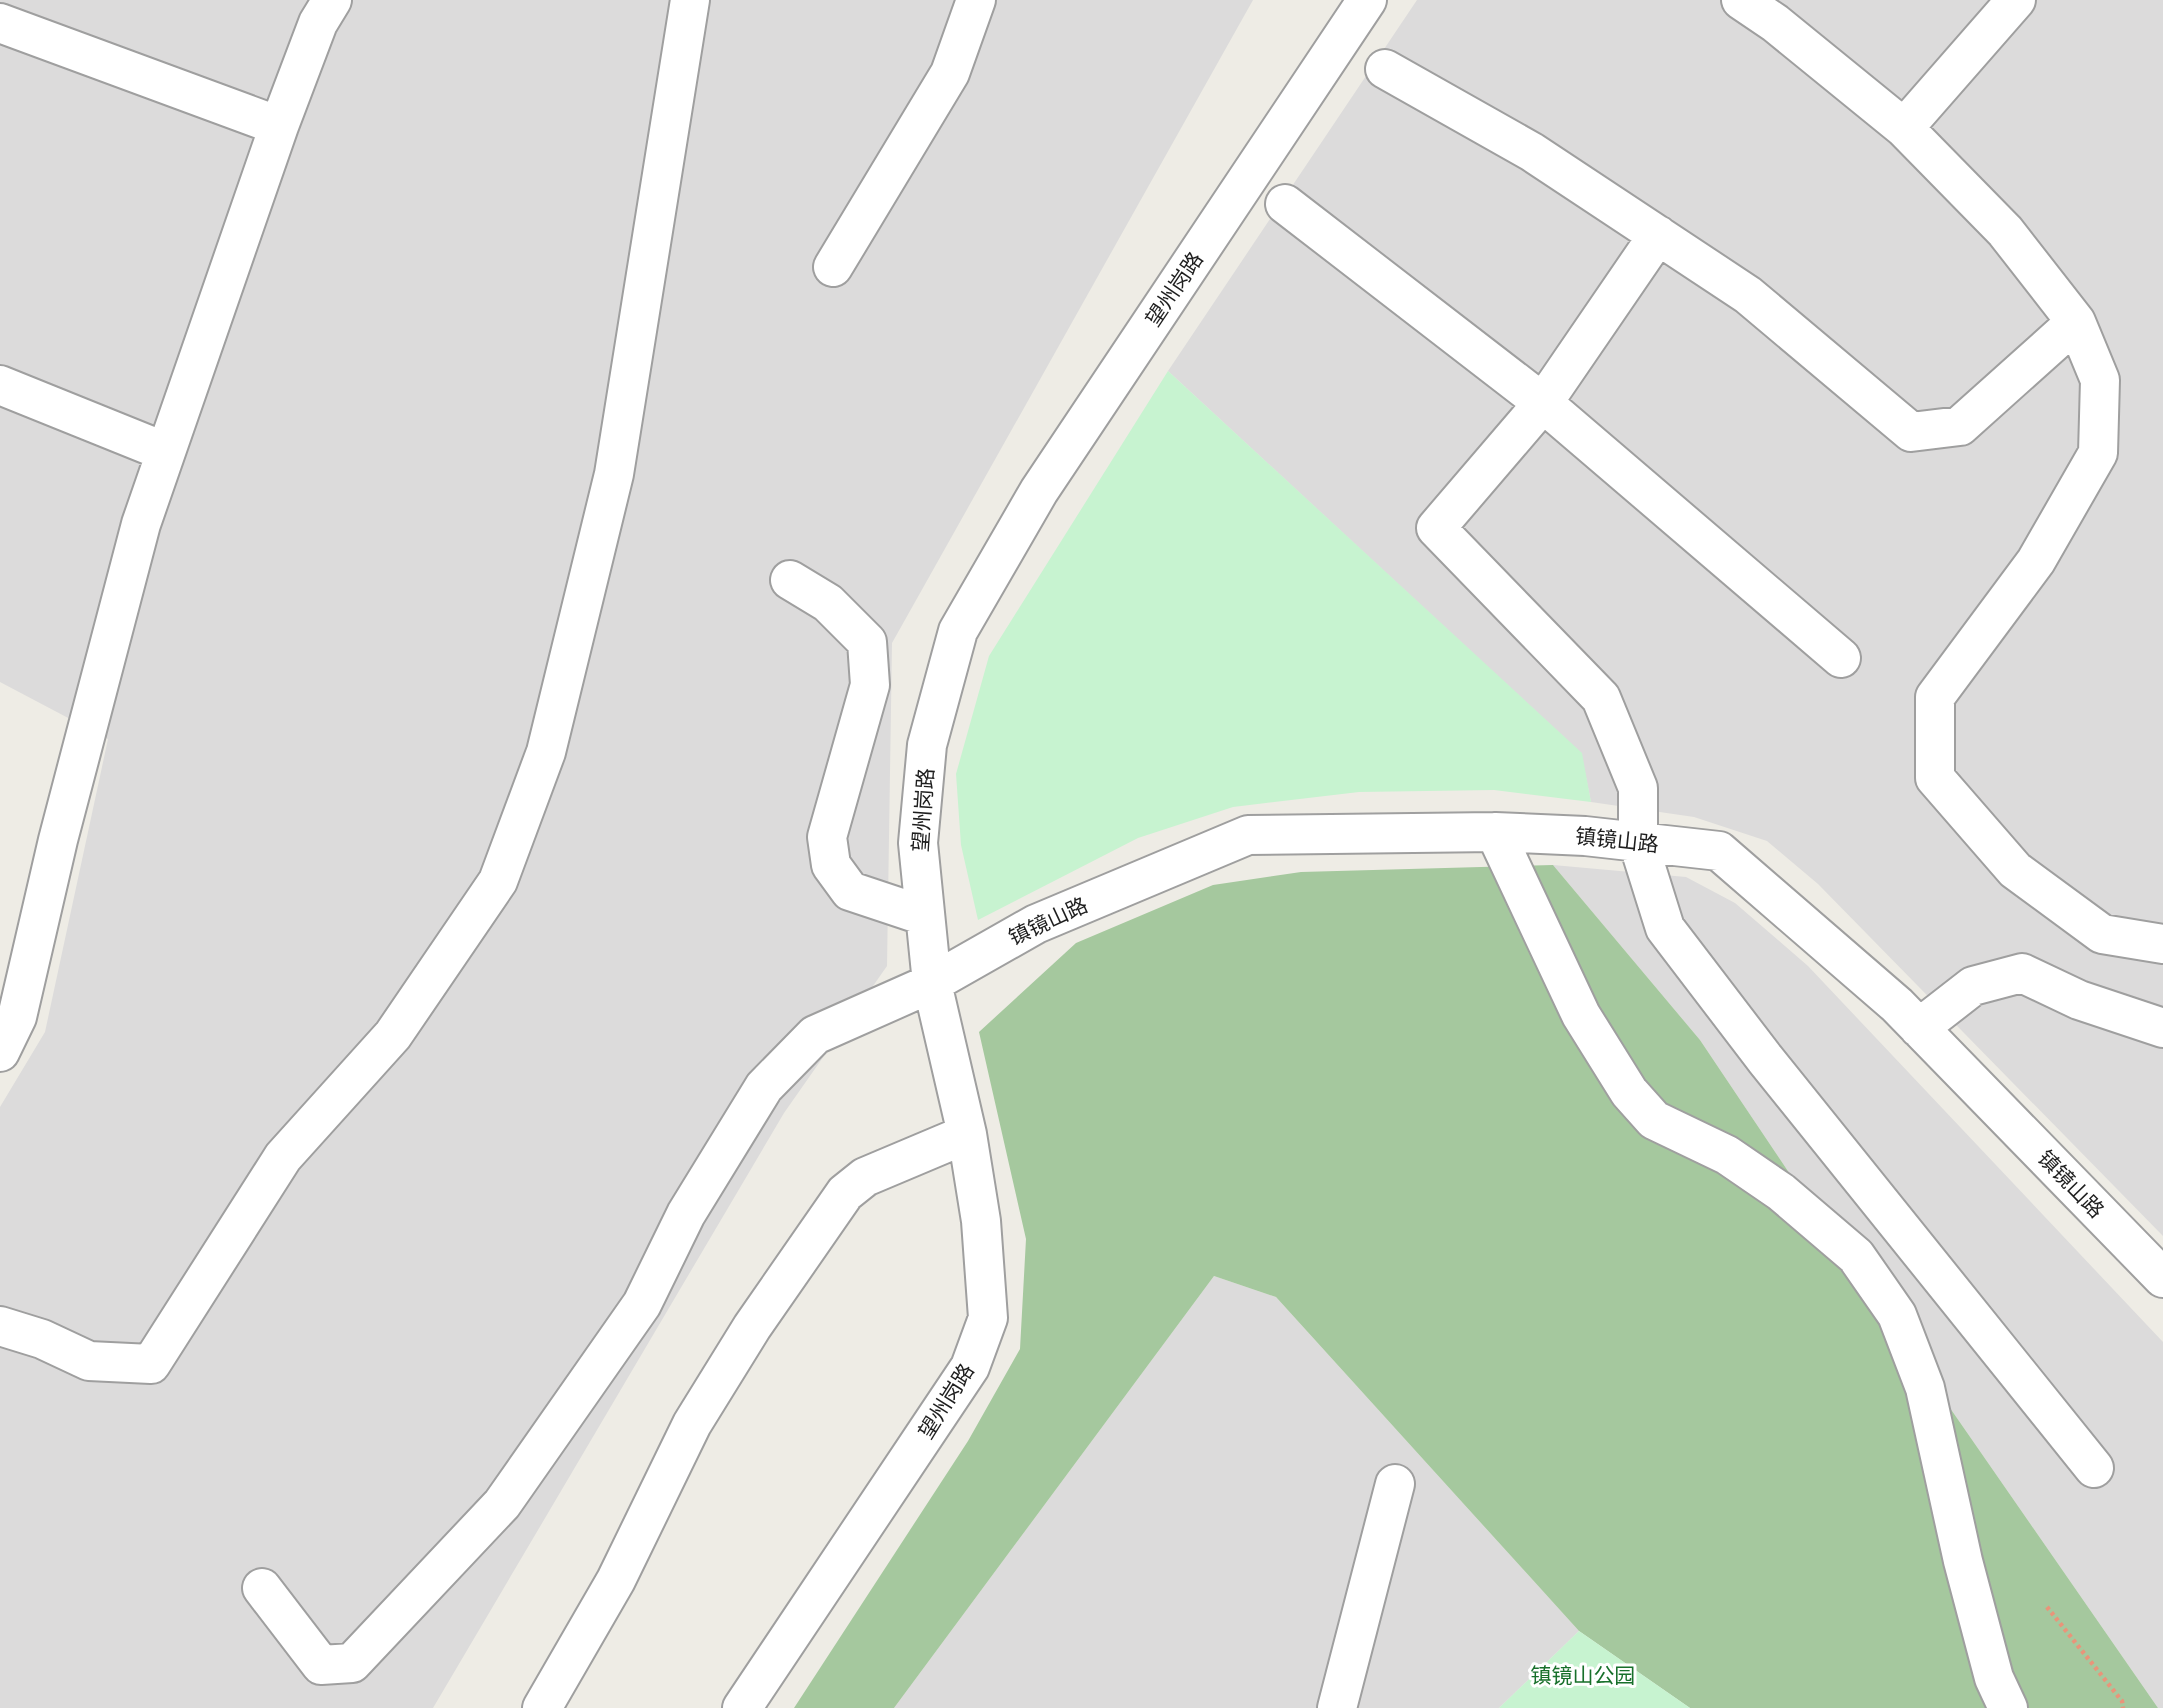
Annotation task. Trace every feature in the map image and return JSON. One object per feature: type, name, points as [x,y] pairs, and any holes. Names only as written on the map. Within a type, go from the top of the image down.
[{"type":"street","points":[[0,1052],[18,1017],[61,827],[141,524],[279,126],[318,23],[332,0]]},
{"type":"street","points":[[0,1326],[42,1339],[89,1361],[151,1364],[284,1157],[393,1035],[498,881],[546,752],[614,474],[690,0]]},
{"type":"street","points":[[833,267],[950,73],[976,0]]},
{"type":"street","name":"望州岗路","points":[[742,1708],[970,1367],[988,1318],[981,1221],[967,1134],[932,983],[918,843],[927,745],[958,631],[1039,491],[1367,0]]},
{"type":"street","points":[[1741,0],[1775,23],[1904,128],[2004,232],[2076,322],[2100,380],[2098,453],[2036,561],[1935,697],[1935,778],[2015,870],[2102,934],[2163,944]]},
{"type":"street","points":[[1904,128],[2016,0]]},
{"type":"street","points":[[0,23],[279,126]]},
{"type":"street","points":[[1385,69],[1532,152],[1748,295],[1911,432],[1960,426],[2076,322]]},
{"type":"street","points":[[1285,204],[1543,402],[1841,658]]},
{"type":"street","points":[[1658,235],[1543,402],[1436,528],[1601,698],[1638,788],[1639,842],[1665,928],[1774,1070],[2094,1468]]},
{"type":"street","points":[[0,385],[166,452]]},
{"type":"street","points":[[790,580],[828,603],[867,642],[870,685],[827,837],[831,865],[850,891],[925,916]]},
{"type":"street","points":[[1495,832],[1581,1015],[1629,1091],[1654,1120],[1727,1155],[1781,1192],[1856,1256],[1898,1314],[1925,1388],[1963,1560],[1994,1678],[2007,1708]]},
{"type":"street","name":"镇镜山路","points":[[262,1588],[321,1665],[352,1662],[502,1503],[642,1304],[686,1214],[764,1087],[816,1035],[932,983],[1036,924],[1248,835],[1495,832],[1585,836],[1719,851],[1897,1005],[2163,1278]]},
{"type":"street","points":[[1919,1028],[1973,986],[2022,972],[2079,1000],[2163,1028]]},
{"type":"street","points":[[542,1708],[616,1580],[692,1424],[752,1327],[845,1193],[876,1172],[967,1134]]},
{"type":"street","points":[[1338,1708],[1395,1484]]},
{"type":"path","points":[[2047,1607],[2122,1701],[2123,1708]]},
{"type":"shaded area","points":[[0,0],[1253,0],[892,643],[887,966],[784,1113],[433,1708],[0,1708],[0,1107],[45,1032],[108,739],[0,682]]},
{"type":"shaded area","points":[[1417,0],[2163,0],[2163,1236],[1818,884],[1767,841],[1694,817],[1591,802],[1581,753],[1168,371]]},
{"type":"shaded area","points":[[1553,865],[1686,877],[1735,903],[1808,966],[2163,1342],[2163,1708],[2158,1708],[1855,1271],[1700,1040]]},
{"type":"shaded area","points":[[1214,1276],[1276,1297],[1579,1631],[1499,1708],[894,1708]]},
{"type":"green space","points":[[1168,371],[1582,753],[1591,802],[1494,790],[1359,792],[1233,807],[1138,838],[978,920],[961,845],[956,774],[989,656]]},
{"type":"green space","points":[[1553,865],[1700,1040],[1855,1271],[2158,1708],[1690,1708],[1579,1631],[1276,1297],[1214,1276],[894,1708],[794,1708],[968,1441],[1020,1349],[1026,1239],[979,1032],[1076,943],[1213,885],[1301,872]]},
{"type":"green space","name":"镇镜山公园","points":[[1579,1631],[1690,1708],[1499,1708]]}]
